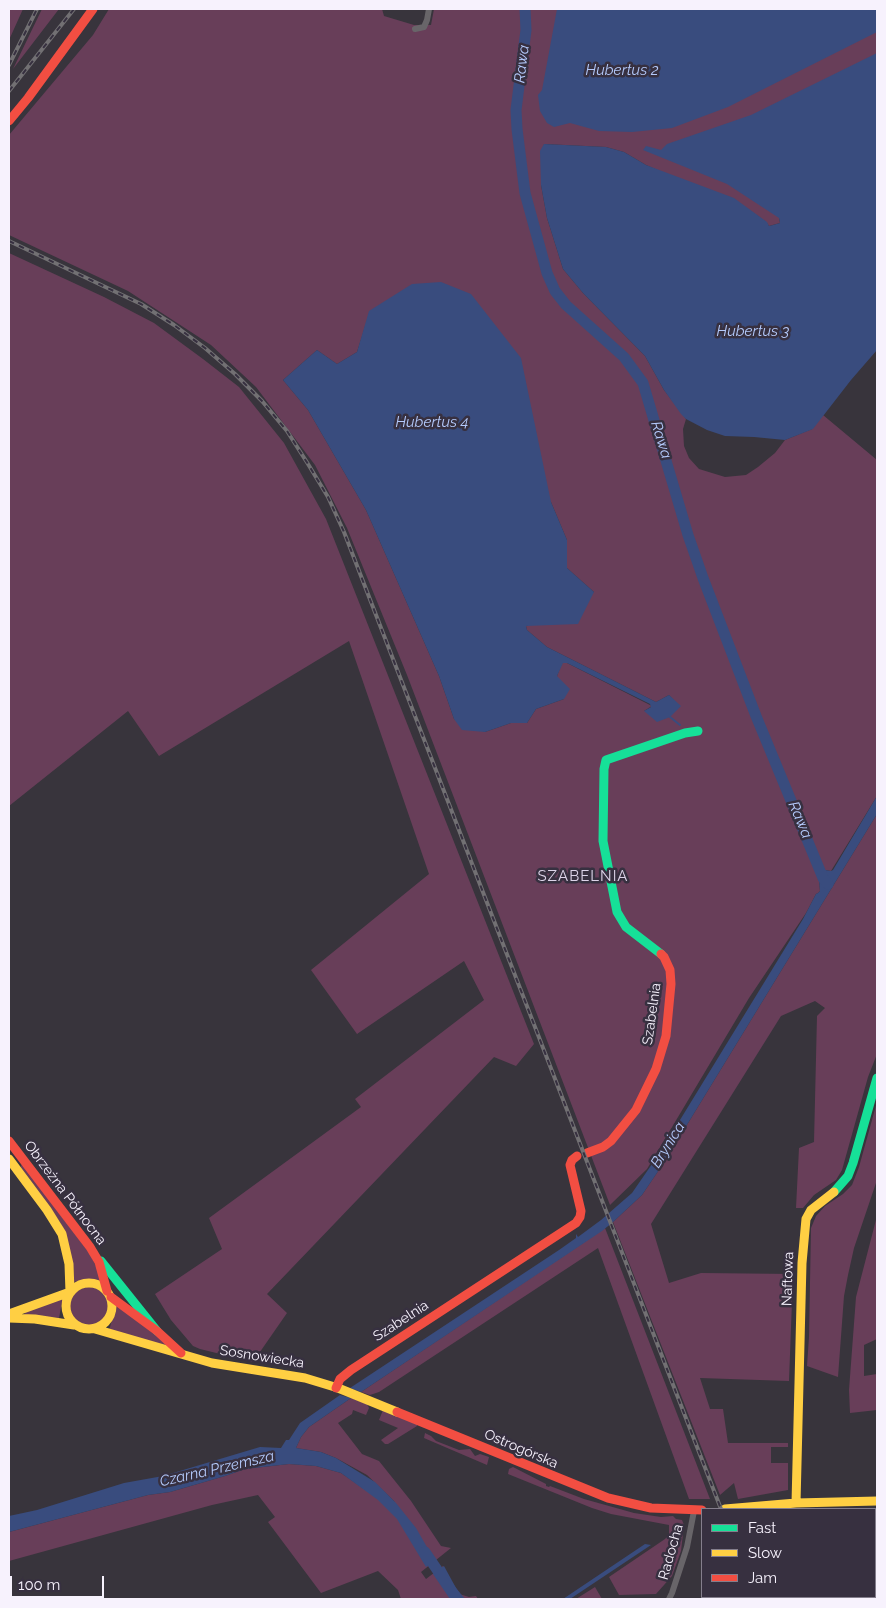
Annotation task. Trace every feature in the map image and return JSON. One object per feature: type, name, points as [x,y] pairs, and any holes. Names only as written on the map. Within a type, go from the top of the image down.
[{"type":"street","points":[[9,120],[28,98],[93,9]]},
{"type":"street","points":[[415,29],[424,27],[428,20],[429,9]]},
{"type":"street","name":"Szabelnia","points":[[587,1153],[603,1147],[611,1140],[636,1110],[656,1069],[666,1036],[671,984],[670,970],[664,957],[626,926],[617,912],[603,841],[604,769],[606,760],[685,733],[698,731]]},
{"type":"street","name":"Naftowa","points":[[796,1504],[802,1281],[806,1219],[811,1210],[839,1188],[848,1176],[877,1078]]},
{"type":"street","name":"Obrzeżna Północna","points":[[9,1141],[90,1247],[99,1262],[109,1294]]},
{"type":"street","name":"Szabelnia","points":[[337,1388],[340,1380],[351,1370],[576,1223],[581,1211],[570,1165],[577,1156]]},
{"type":"street","name":"Obrzeżna Północna","points":[[9,1159],[47,1210],[62,1234],[69,1264],[70,1292]]},
{"type":"street","points":[[90,1247],[157,1331]]},
{"type":"street","name":"Sosnowiecka","points":[[9,1314],[70,1292],[76,1286],[91,1282],[98,1284],[157,1331],[183,1355]]},
{"type":"street","points":[[70,1292],[65,1309],[74,1325]]},
{"type":"street","points":[[95,1329],[110,1317],[112,1304],[109,1294]]},
{"type":"street","name":"Sosnowiecka","points":[[9,1318],[35,1319],[74,1325],[86,1330],[95,1329],[212,1363],[306,1378],[337,1388]]},
{"type":"street","name":"Ostrogórska","points":[[337,1388],[608,1498],[651,1508],[698,1511]]},
{"type":"street","points":[[739,1508],[877,1501]]},
{"type":"street","name":"Radocha","points":[[669,1599],[698,1511]]},
{"type":"shaded area","points":[[9,9],[23,9],[9,40]]},
{"type":"shaded area","points":[[42,9],[59,9],[13,69]]},
{"type":"shaded area","points":[[109,9],[382,9],[384,16],[414,25],[431,25],[434,9],[523,9],[522,51],[513,122],[518,167],[547,279],[559,300],[610,346],[631,368],[641,383],[685,536],[758,724],[814,860],[820,891],[816,894],[806,913],[749,998],[647,1169],[610,1205],[407,675],[347,528],[315,465],[256,387],[211,345],[128,291],[9,235],[9,135],[93,35]],"holes":[[[370,311],[551,502],[567,540],[567,568],[594,592],[526,626],[527,630],[547,647],[656,702],[669,695],[680,707],[644,711],[652,706],[567,663],[562,663],[557,676],[564,699],[536,709],[527,723],[511,723],[485,732],[454,719],[439,676],[366,510],[308,410],[283,380],[317,350],[337,364],[357,352]]]},
{"type":"shaded area","points":[[527,9],[877,9],[877,276],[779,218],[780,223],[769,226],[755,214],[646,165],[624,152],[606,147],[544,144],[541,185],[547,218],[563,269],[583,293],[645,356],[664,390],[686,419],[683,429],[684,446],[689,458],[699,469],[725,477],[746,475],[775,453],[785,440],[812,429],[823,415],[877,460],[877,796],[831,871],[825,870],[817,858],[736,661],[691,542],[643,380],[636,368],[614,344],[562,298],[548,272],[527,191],[519,134],[518,109],[529,25]]},
{"type":"shaded area","points":[[9,253],[104,297],[154,323],[239,387],[284,443],[326,519],[534,1044],[516,1066],[494,1057],[267,1294],[287,1313],[253,1362],[193,1346],[171,1320],[155,1294],[222,1249],[209,1218],[361,1107],[355,1099],[484,1000],[464,961],[357,1034],[311,970],[429,874],[349,641],[159,756],[128,711],[9,806]]},
{"type":"shaded area","points":[[877,814],[877,1054],[868,1077],[842,1170],[836,1180],[814,1195],[803,1208],[796,1208],[799,1148],[814,1142],[817,1016],[825,1008],[815,1001],[781,1016],[651,1224],[669,1283],[701,1273],[793,1274],[789,1381],[700,1378],[710,1409],[723,1409],[728,1443],[788,1443],[788,1447],[771,1447],[771,1463],[788,1463],[788,1490],[738,1499],[734,1483],[720,1495],[613,1222],[642,1195],[663,1164]]},
{"type":"shaded area","points":[[877,1102],[877,1180],[854,1248],[848,1275],[844,1296],[838,1377],[807,1366],[811,1228],[816,1216],[825,1206],[843,1194],[852,1185],[859,1167]]},
{"type":"shaded area","points":[[22,1164],[90,1254],[101,1282],[88,1279],[74,1282],[73,1265],[65,1233],[60,1222],[20,1168]]},
{"type":"shaded area","points":[[877,1216],[877,1339],[864,1345],[864,1376],[877,1374],[877,1410],[850,1413],[849,1390],[856,1297]]},
{"type":"shaded area","points":[[605,1228],[710,1499],[689,1499],[598,1248],[379,1392],[370,1395],[361,1392]]},
{"type":"shaded area","points":[[89,1287],[102,1293],[108,1306],[102,1319],[89,1325],[76,1319],[70,1306],[76,1293]]},
{"type":"shaded area","points":[[63,1297],[59,1318],[24,1315],[26,1312]]},
{"type":"shaded area","points":[[116,1304],[169,1346],[169,1347],[109,1331]]},
{"type":"shaded area","points":[[351,1398],[367,1404],[369,1408],[366,1415],[353,1410],[352,1414],[338,1423],[362,1454],[379,1461],[411,1501],[441,1546],[451,1548],[421,1572],[426,1579],[443,1566],[456,1593],[469,1597],[476,1596],[478,1599],[401,1599],[398,1590],[378,1571],[321,1593],[268,1522],[275,1517],[258,1495],[212,1505],[9,1561],[9,1532],[148,1495],[170,1492],[245,1469],[289,1464],[316,1466],[341,1473],[364,1489],[395,1502],[367,1475],[336,1458],[321,1452],[296,1448],[301,1437],[309,1427]]},
{"type":"shaded area","points":[[383,1410],[417,1424],[417,1426],[385,1444],[381,1440],[398,1428],[379,1420]]},
{"type":"shaded area","points":[[425,1433],[436,1441],[459,1450],[470,1449],[475,1456],[480,1454],[489,1457],[487,1465],[424,1438]]},
{"type":"shaded area","points":[[513,1467],[546,1484],[546,1486],[584,1499],[634,1513],[661,1517],[673,1516],[676,1519],[682,1520],[684,1525],[681,1551],[672,1576],[656,1594],[619,1595],[609,1577],[665,1539],[669,1535],[669,1525],[611,1514],[592,1508],[508,1474],[509,1469]]},
{"type":"shaded area","points":[[595,1587],[602,1599],[576,1599]]},
{"type":"shaded area","points":[[768,1598],[848,1599],[768,1599]]},
{"type":"water","name":"Hubertus 2","points":[[557,9],[877,9],[877,32],[728,107],[672,128],[632,132],[599,131],[570,123],[554,127],[547,123],[540,111],[538,95],[542,90]]},
{"type":"water","name":"Hubertus 3","points":[[877,53],[877,350],[813,429],[785,440],[725,436],[707,430],[686,419],[681,414],[664,390],[645,356],[583,293],[563,269],[547,218],[541,185],[540,151],[544,144],[606,147],[624,152],[646,165],[734,198],[767,222],[769,226],[780,223],[779,218],[727,184],[643,150],[646,146],[661,150],[667,144],[751,115]]},
{"type":"water","name":"Hubertus 4","points":[[441,282],[471,294],[521,358],[551,502],[567,540],[567,568],[594,592],[578,624],[526,626],[527,630],[547,647],[656,702],[669,695],[681,706],[670,717],[657,722],[644,711],[651,707],[650,704],[567,663],[563,663],[557,676],[570,689],[564,699],[536,709],[527,723],[511,723],[485,732],[462,730],[454,719],[439,676],[366,510],[308,410],[283,380],[317,350],[337,364],[357,352],[369,311],[412,284]]},
{"type":"water","name":"Brynica","points":[[877,796],[877,814],[663,1164],[642,1195],[602,1231],[361,1392],[350,1388],[559,1250],[576,1238],[576,1234],[578,1237],[632,1193],[661,1151],[803,919],[816,894],[820,891],[819,880],[825,880],[825,870],[833,870]]},
{"type":"water","points":[[340,1395],[351,1398],[309,1427],[301,1437],[296,1448],[321,1452],[336,1458],[375,1482],[396,1503],[416,1528],[435,1561],[426,1567],[397,1519],[378,1500],[341,1473],[316,1466],[289,1464],[245,1469],[170,1492],[148,1495],[9,1532],[9,1516],[37,1510],[124,1483],[163,1476],[260,1447],[281,1448],[286,1440],[289,1440],[300,1423]]},
{"type":"water","points":[[645,1544],[651,1545],[570,1599],[563,1599]]},
{"type":"water","points":[[444,1566],[456,1588],[465,1599],[450,1599],[433,1574]]},
{"type":"waterway","name":"Rawa","points":[[525,9],[526,30],[516,110],[517,129],[525,193],[547,273],[555,291],[566,305],[624,357],[643,383],[688,535],[703,578],[756,716],[823,878],[828,884]]},
{"type":"waterway","points":[[670,717],[680,725]]},
{"type":"waterway","name":"Czarna Przemsza","points":[[425,1552],[457,1599]]},
{"type":"railway","points":[[9,65],[37,9]]},
{"type":"railway","points":[[9,91],[74,9]]},
{"type":"railway","points":[[9,241],[141,304],[205,348],[262,401],[287,431],[328,497],[344,532],[721,1508]]},
{"type":"traffic: fast","points":[[661,954],[626,927],[617,912],[603,841],[604,769],[606,760],[685,733],[698,731]]},
{"type":"traffic: fast","points":[[834,1192],[848,1176],[853,1163],[877,1078]]},
{"type":"traffic: fast","points":[[101,1261],[157,1331]]},
{"type":"traffic: slow","points":[[9,1159],[47,1210],[62,1234],[69,1264],[70,1292]]},
{"type":"traffic: slow","points":[[796,1503],[802,1263],[806,1219],[811,1210],[834,1192]]},
{"type":"traffic: slow","points":[[84,1283],[94,1283],[106,1289],[111,1297],[112,1306],[111,1315],[106,1323],[98,1328],[84,1329],[76,1326],[69,1319],[66,1311],[66,1301],[69,1293],[76,1286],[84,1283]]},
{"type":"traffic: slow","points":[[9,1314],[70,1292]]},
{"type":"traffic: slow","points":[[9,1318],[35,1319],[74,1325]]},
{"type":"traffic: slow","points":[[95,1329],[212,1363],[305,1378],[338,1388],[397,1412]]},
{"type":"traffic: slow","points":[[737,1508],[796,1503],[877,1501]]},
{"type":"traffic: jam","points":[[9,121],[93,9]]},
{"type":"traffic: jam","points":[[587,1153],[603,1147],[611,1141],[636,1110],[656,1069],[666,1036],[671,984],[670,970],[661,954]]},
{"type":"traffic: jam","points":[[9,1141],[90,1247],[99,1262],[107,1291]]},
{"type":"traffic: jam","points":[[336,1388],[340,1379],[351,1370],[576,1223],[581,1211],[570,1165],[577,1156]]},
{"type":"traffic: jam","points":[[111,1297],[157,1331],[181,1353]]},
{"type":"traffic: jam","points":[[397,1412],[608,1498],[651,1508],[701,1510]]},
{"type":"district","name":"SZABELNIA","points":[[583,876]]}]
